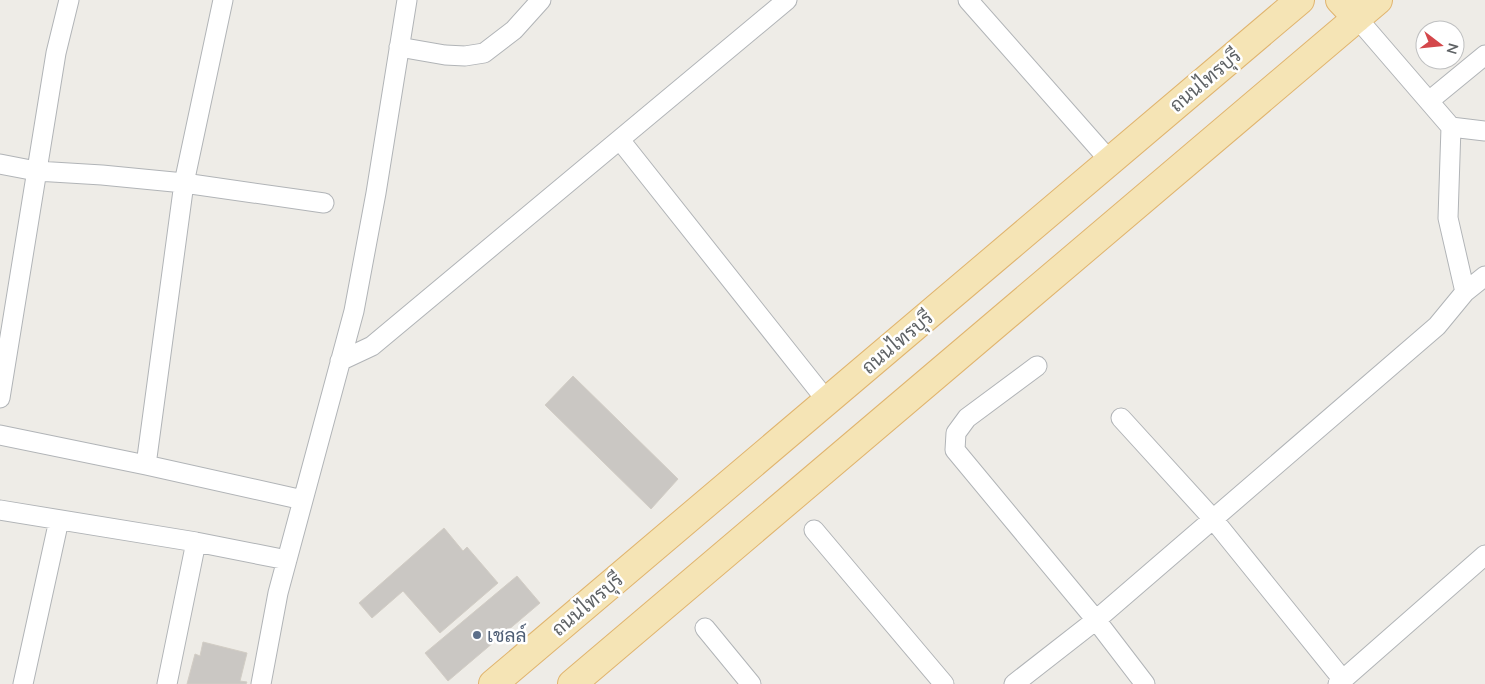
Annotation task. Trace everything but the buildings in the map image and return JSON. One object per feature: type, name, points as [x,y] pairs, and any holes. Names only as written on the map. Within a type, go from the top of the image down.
[{"type":"main road","name":"ถนนไทรบุรี","points":[[493,684],[1300,0]]},
{"type":"main road","points":[[572,684],[1348,9],[1378,0]]},
{"type":"street","points":[[0,398],[56,53],[69,0]]},
{"type":"street","points":[[146,465],[184,183],[223,0]]},
{"type":"street","points":[[261,684],[278,593],[356,301],[376,194],[407,0]]},
{"type":"street","points":[[399,47],[445,55],[465,56],[484,53],[514,30],[541,0]]},
{"type":"street","points":[[340,361],[372,346],[787,0]]},
{"type":"street","points":[[968,0],[1110,161]]},
{"type":"street","points":[[1348,9],[1451,128],[1448,218],[1465,292]]},
{"type":"street","points":[[1429,101],[1485,55]]},
{"type":"street","points":[[1451,128],[1485,131]]},
{"type":"street","points":[[620,140],[827,401]]},
{"type":"street","points":[[0,164],[36,171],[184,183],[324,203]]},
{"type":"street","points":[[1014,684],[1096,620],[1437,326],[1465,292],[1485,276]]},
{"type":"street","points":[[1037,366],[967,418],[956,433],[955,450],[1096,620],[1145,684]]},
{"type":"street","points":[[1121,418],[1213,519],[1340,682],[1485,555]]},
{"type":"street","points":[[0,435],[303,500]]},
{"type":"street","points":[[0,510],[196,542],[287,560]]},
{"type":"street","points":[[23,684],[59,520]]},
{"type":"street","points":[[814,530],[944,684]]},
{"type":"street","points":[[167,684],[196,542]]},
{"type":"street","points":[[705,628],[751,684]]},
{"type":"place","name":"เชลล์","points":[[477,635]]}]
